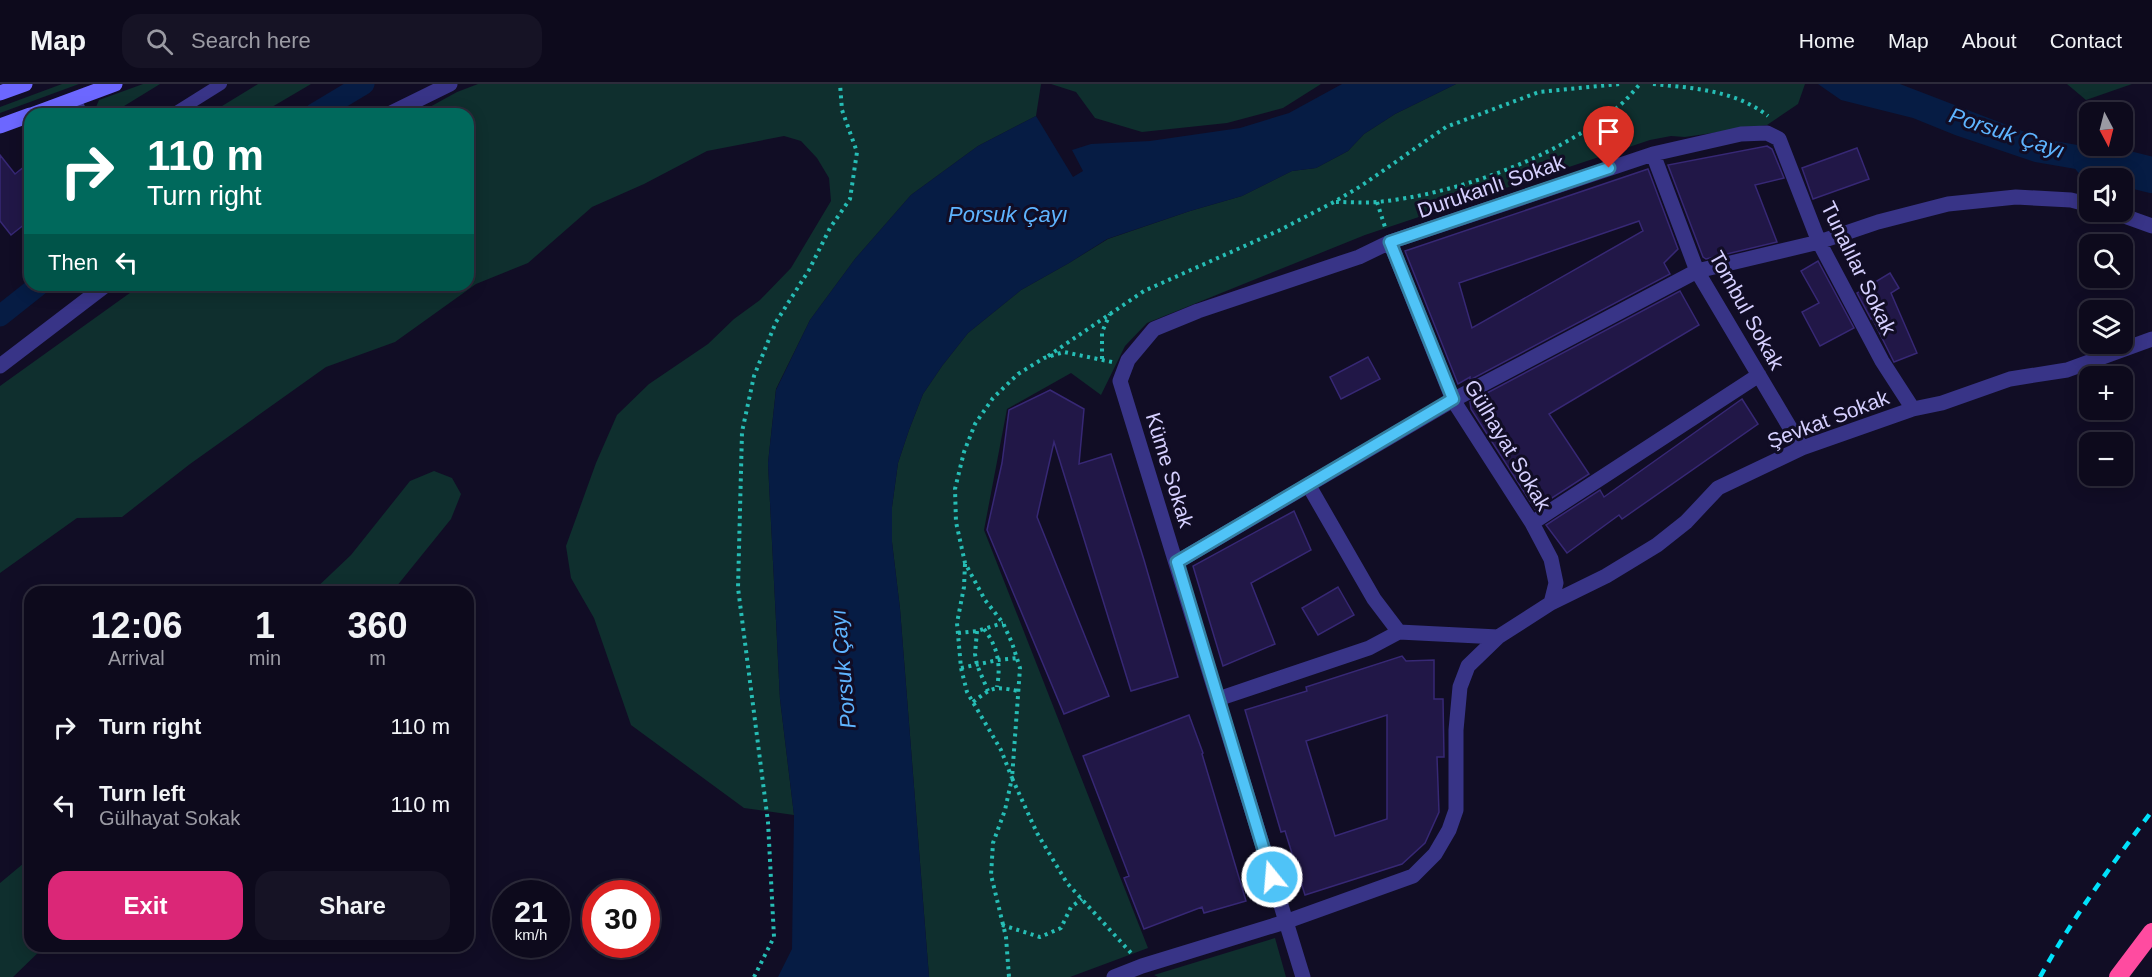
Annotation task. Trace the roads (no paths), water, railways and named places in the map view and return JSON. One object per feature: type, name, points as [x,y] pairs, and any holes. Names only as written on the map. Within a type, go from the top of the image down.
[{"type":"highway","points":[[2118,977],[2152,932]]},
{"type":"street","points":[[0,93],[25,84]]},
{"type":"street","points":[[51,108],[115,84]]},
{"type":"street","points":[[401,108],[450,84]]},
{"type":"street","points":[[0,126],[24,118]]},
{"type":"street","name":"Durukanlı Sokak","points":[[1390,242],[1653,154],[1741,134],[1767,133],[1779,139]]},
{"type":"street","name":"Tunalılar Sokak","points":[[1779,139],[1819,242],[1882,361],[1914,410]]},
{"type":"street","name":"Tombul Sokak","points":[[1653,154],[1697,271],[1802,448]]},
{"type":"street","points":[[1177,562],[1453,399],[1697,271],[1819,242],[1878,222],[1947,204],[2016,197],[2079,202]]},
{"type":"street","points":[[2133,219],[2152,226]]},
{"type":"street","name":"Küme Sokak","points":[[1303,977],[1120,381],[1128,360],[1154,329],[1198,310],[1359,256],[1390,242]]},
{"type":"street","name":"Gülhayat Sokak","points":[[1390,242],[1453,399],[1532,523],[1551,559],[1556,583],[1551,603]]},
{"type":"street","points":[[0,366],[98,291]]},
{"type":"street","name":"Şevkat Sokak","points":[[1114,977],[1142,966],[1286,922],[1413,876],[1435,854],[1449,830],[1456,810],[1456,730],[1460,687],[1468,666],[1498,637],[1551,603],[1606,576],[1657,545],[1686,522],[1718,488],[1802,448],[2010,379],[2067,370],[2152,339]]},
{"type":"street","points":[[1532,523],[1760,375]]},
{"type":"street","points":[[1309,486],[1374,599],[1399,632]]},
{"type":"street","points":[[1218,699],[1369,648],[1399,632],[1498,637]]},
{"type":"lane","points":[[183,108],[221,84]]},
{"type":"lane","points":[[75,99],[79,108]]},
{"type":"water","name":"Porsuk Çayı","points":[[1342,84],[1456,84],[1395,114],[1364,134],[1348,151],[1316,168],[1292,171],[1242,196],[1107,239],[1021,290],[968,333],[923,394],[898,463],[892,507],[892,542],[900,609],[929,977],[778,977],[792,949],[794,815],[780,699],[768,463],[776,390],[810,320],[855,259],[911,195],[978,146],[1036,116],[1073,177],[1083,171],[1072,150],[1091,144],[1150,141],[1240,128],[1289,113]]},
{"type":"water","name":"Porsuk Çayı","points":[[1818,84],[1900,84],[2043,139],[2079,145],[2079,156],[2133,155],[2152,158],[2152,171],[2133,172],[2133,168],[2079,170],[2035,162],[1913,118],[1841,100]]},
{"type":"waterway","points":[[324,108],[364,84]]},
{"type":"waterway","name":"Porsuk Çayı","points":[[2091,160],[2152,175]]},
{"type":"waterway","points":[[0,316],[31,291]]},
{"type":"railway","points":[[2040,977],[2093,892],[2152,811]]}]
